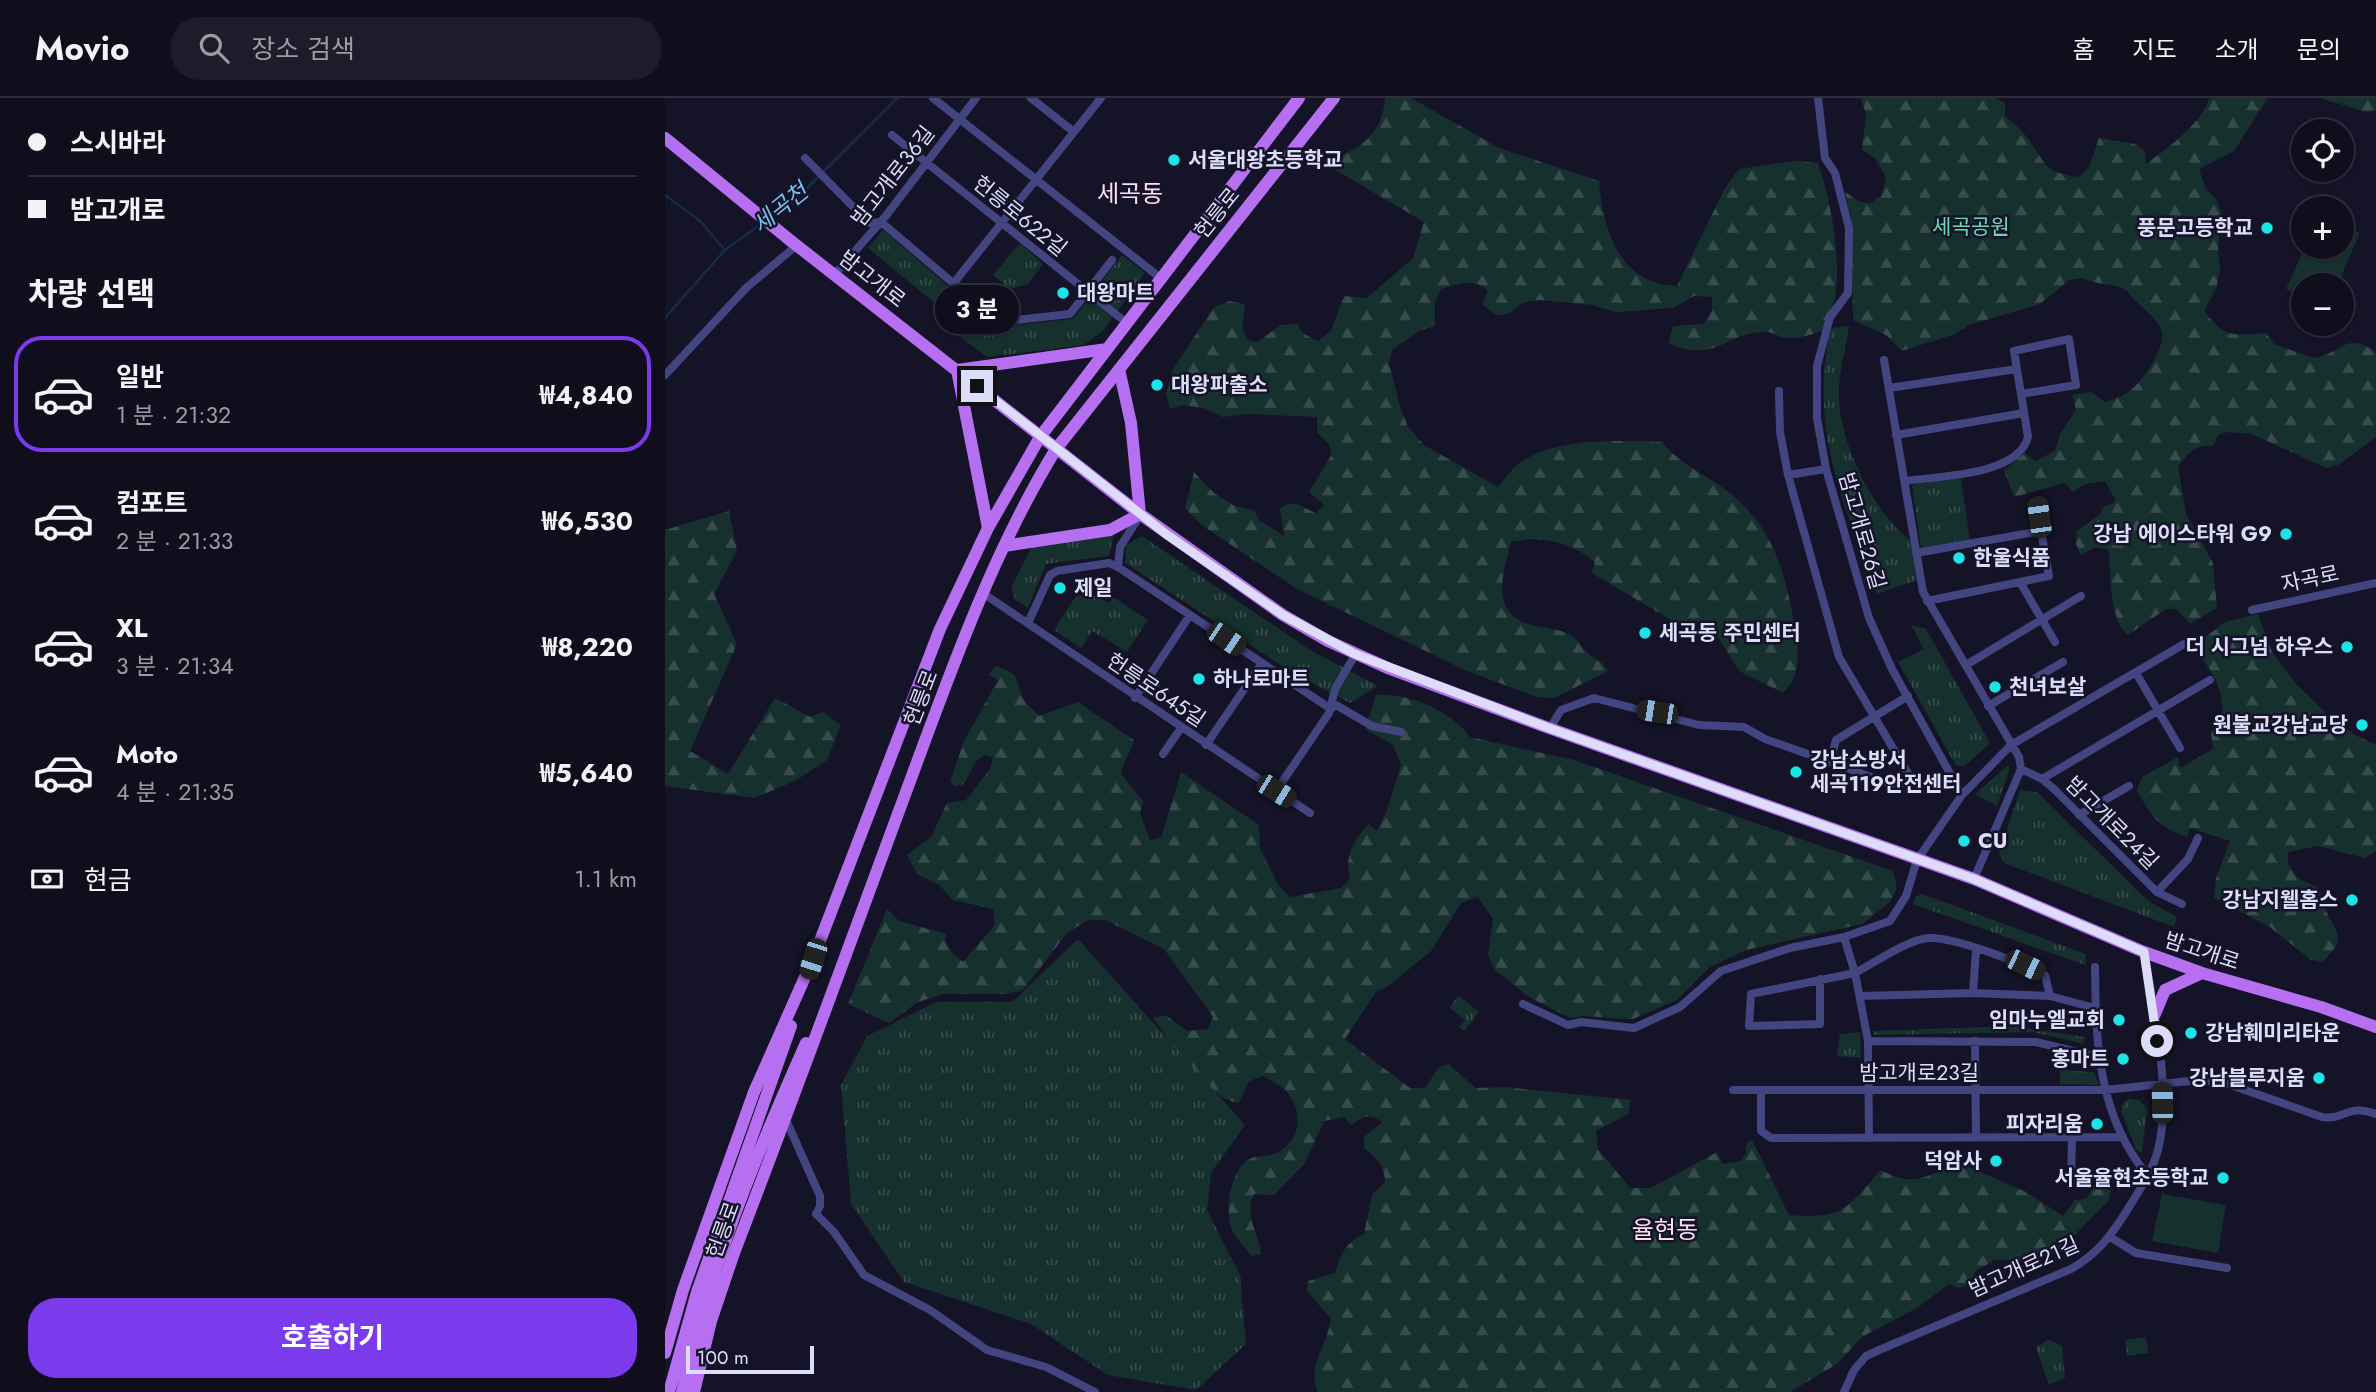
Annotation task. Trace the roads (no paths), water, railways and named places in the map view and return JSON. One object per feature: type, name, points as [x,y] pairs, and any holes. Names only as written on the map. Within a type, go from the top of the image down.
[{"type":"main road","name":"헌릉로","points":[[665,1353],[683,1290],[754,1092],[813,959],[940,629],[988,528],[1040,437],[1300,98]]},
{"type":"main road","name":"헌릉로","points":[[694,1392],[711,1321],[734,1253],[944,689],[1031,489],[1056,449],[1334,98]]},
{"type":"main road","name":"밤고개로","points":[[665,138],[834,275],[1140,514],[1283,615],[1355,654],[1550,728],[1974,879],[2144,952],[2202,973],[2321,1007],[2376,1027]]},
{"type":"main road","points":[[988,528],[957,370],[1107,349]]},
{"type":"main road","points":[[1004,546],[1110,530],[1140,514],[1131,423],[1119,369]]},
{"type":"main road","points":[[669,1392],[697,1292],[757,1127],[813,959]]},
{"type":"main road","points":[[682,1392],[707,1294],[768,1127],[844,959]]},
{"type":"main road","points":[[2155,1014],[2165,990],[2202,973]]},
{"type":"street","points":[[933,98],[1163,280]]},
{"type":"street","name":"밤고개로36길","points":[[834,275],[881,222],[976,98]]},
{"type":"street","points":[[1031,98],[1074,132]]},
{"type":"street","points":[[953,284],[1101,98]]},
{"type":"street","name":"밤고개로26길","points":[[1818,98],[1825,158],[1835,173],[1845,206],[1849,249],[1847,293],[1831,317],[1817,366],[1817,418],[1826,469],[1869,618],[1892,669],[1962,795]]},
{"type":"street","name":"헌릉로622길","points":[[892,135],[1128,324]]},
{"type":"street","points":[[805,158],[869,223],[881,222],[999,322],[1070,314],[1112,260]]},
{"type":"street","points":[[665,376],[746,288],[794,243]]},
{"type":"street","points":[[1905,481],[2000,467],[2027,443],[2025,413],[2021,394],[2014,351],[2069,339],[2076,385],[2021,394]]},
{"type":"street","points":[[1884,360],[1920,582],[1927,601],[2019,757],[2021,769],[1974,879]]},
{"type":"street","points":[[1889,388],[2017,369]]},
{"type":"street","points":[[1550,728],[1561,710],[1594,698],[1699,725],[1744,727],[1765,739],[1898,787],[1909,775],[1839,657],[1788,475],[1780,432],[1779,391]]},
{"type":"street","points":[[1896,435],[2025,413]]},
{"type":"street","points":[[1788,475],[1826,469]]},
{"type":"street","points":[[1927,601],[2049,576],[2037,503]]},
{"type":"street","points":[[1118,567],[1120,547],[1140,514]]},
{"type":"street","points":[[1916,553],[2041,531]]},
{"type":"street","points":[[1028,623],[1051,575],[1057,571],[1109,563],[1331,709]]},
{"type":"street","points":[[2020,582],[2055,642]]},
{"type":"street","name":"자곡로","points":[[2252,610],[2376,586]]},
{"type":"street","name":"헌릉로645길","points":[[984,594],[1135,698],[1310,813]]},
{"type":"street","points":[[1966,666],[2081,596]]},
{"type":"street","points":[[1135,698],[1190,615]]},
{"type":"street","points":[[1523,1004],[1568,1025],[1581,1022],[1634,1028],[1680,1007],[1721,971],[1790,948],[1844,937],[1890,921],[1906,896],[1917,860],[1962,795],[2011,745],[2184,644]]},
{"type":"street","points":[[1331,709],[1335,689],[1355,654]]},
{"type":"street","points":[[1988,706],[2063,662]]},
{"type":"street","points":[[1206,745],[1262,663]]},
{"type":"street","points":[[2136,673],[2180,748]]},
{"type":"street","name":"밤고개로24길","points":[[2042,779],[2210,680]]},
{"type":"street","points":[[1830,762],[1836,740],[1874,714],[1908,696]]},
{"type":"street","points":[[1276,791],[1336,705],[1372,726],[1401,732]]},
{"type":"street","points":[[1163,754],[1181,728]]},
{"type":"street","name":"밤고개로24길","points":[[2021,769],[2042,779],[2157,892],[2182,904]]},
{"type":"street","points":[[2079,816],[2129,786]]},
{"type":"street","name":"밤고개로24길","points":[[2157,892],[2188,859],[2198,838]]},
{"type":"street","points":[[1844,937],[1855,973],[1868,1041],[1869,1138]]},
{"type":"street","points":[[1820,979],[1820,1024],[1749,1026],[1751,994],[1820,979],[1855,973],[1928,938],[1959,943],[2045,975],[2050,996]]},
{"type":"street","points":[[1973,993],[1976,950]]},
{"type":"street","name":"밤고개로21길","points":[[1844,1392],[1854,1370],[1866,1356],[1897,1340],[2071,1269],[2095,1254],[2110,1237],[2148,1176],[2161,1133],[2161,1086],[2155,1014],[2144,952]]},
{"type":"street","points":[[2095,967],[2098,1057],[2105,1090],[2123,1137],[2135,1161],[2148,1176]]},
{"type":"street","points":[[1860,996],[1973,993],[2050,996],[2095,1008]]},
{"type":"street","name":"밤고개로23길","points":[[1868,1041],[2036,1042],[2098,1057]]},
{"type":"street","points":[[1975,1041],[1976,1138]]},
{"type":"street","name":"밤고개로23길","points":[[1733,1090],[2105,1090],[2199,1080],[2225,1083],[2322,1117],[2330,1118],[2354,1109],[2376,1114]]},
{"type":"street","points":[[1761,1091],[1761,1130],[1771,1138],[2123,1137]]},
{"type":"street","points":[[786,1119],[820,1196],[820,1206],[816,1214],[834,1232],[864,1275],[930,1310],[987,1350],[1046,1367],[1095,1392]]},
{"type":"street","points":[[2071,1183],[2072,1138]]},
{"type":"street","points":[[2110,1237],[2136,1253],[2227,1268]]},
{"type":"waterway","name":"세곡천","points":[[769,218],[796,199],[897,98]]},
{"type":"waterway","points":[[665,195],[700,221],[724,249]]},
{"type":"waterway","name":"세곡천","points":[[665,318],[725,250],[761,224]]},
{"type":"place","name":"서울대왕초등학교","points":[[1174,160]]},
{"type":"place","name":"풍문고등학교","points":[[2267,228]]},
{"type":"place","name":"대왕마트","points":[[1063,293]]},
{"type":"place","name":"대왕파출소","points":[[1157,385]]},
{"type":"place","name":"강남 에이스타워 G9","points":[[2286,534]]},
{"type":"place","name":"한울식품","points":[[1959,558]]},
{"type":"place","name":"제일","points":[[1060,588]]},
{"type":"place","name":"세곡동 주민센터","points":[[1645,633]]},
{"type":"place","name":"더 시그넘 하우스","points":[[2347,647]]},
{"type":"place","name":"하나로마트","points":[[1199,679]]},
{"type":"place","name":"천녀보살","points":[[1995,687]]},
{"type":"place","name":"원불교강남교당","points":[[2362,725]]},
{"type":"place","name":"강남소방서 세곡119안전센터","points":[[1796,772]]},
{"type":"place","name":"CU","points":[[1964,841]]},
{"type":"place","name":"강남지웰홈스","points":[[2352,900]]},
{"type":"place","name":"임마누엘교회","points":[[2119,1020]]},
{"type":"place","name":"강남훼미리타운","points":[[2191,1033]]},
{"type":"place","name":"홍마트","points":[[2123,1059]]},
{"type":"place","name":"강남블루지움","points":[[2319,1078]]},
{"type":"place","name":"피자리움","points":[[2097,1124]]},
{"type":"place","name":"덕암사","points":[[1996,1161]]},
{"type":"place","name":"서울율현초등학교","points":[[2223,1178]]},
{"type":"district","name":"세곡동","points":[[1130,194]]},
{"type":"district","name":"율현동","points":[[1665,1230]]},
{"type":"park label","name":"세곡공원","points":[[1971,227]]}]
